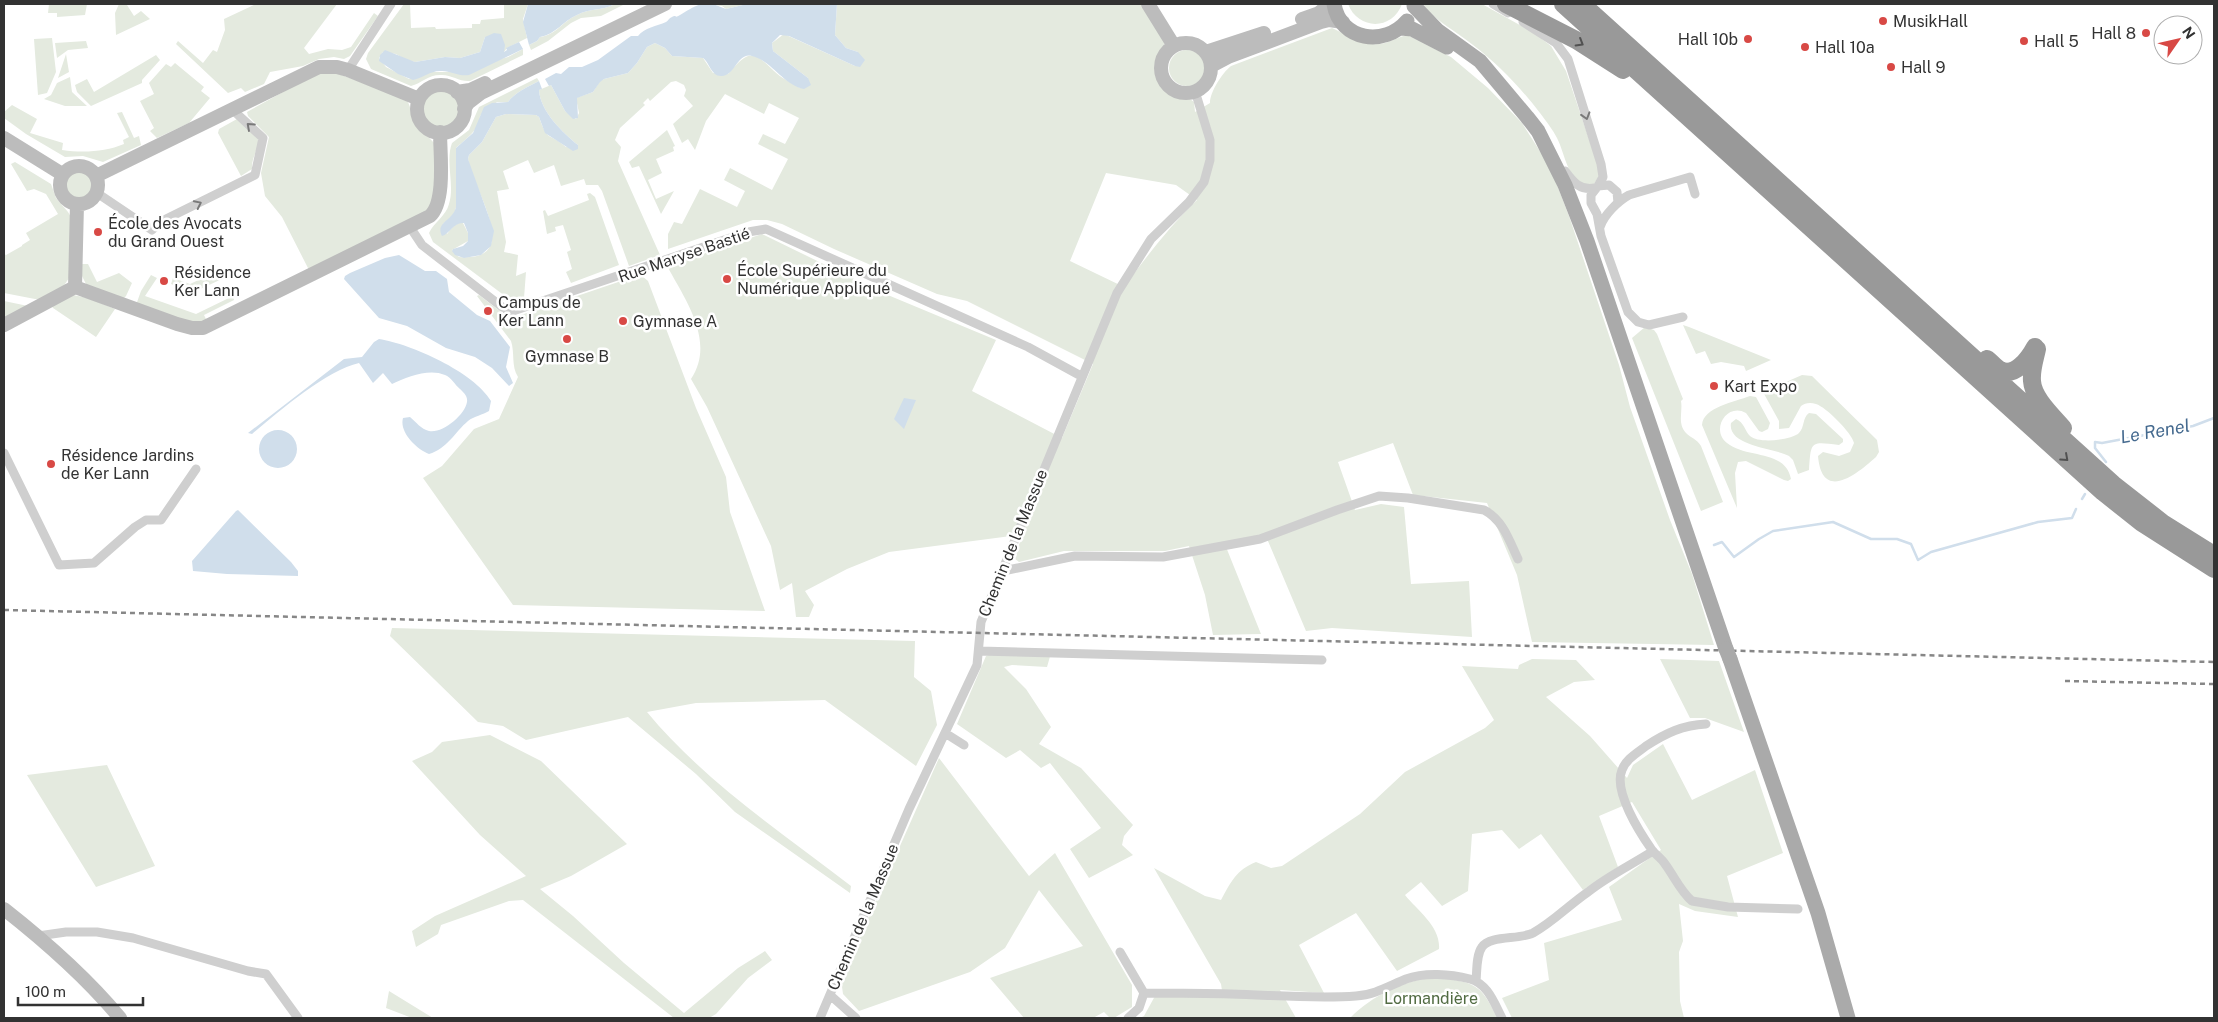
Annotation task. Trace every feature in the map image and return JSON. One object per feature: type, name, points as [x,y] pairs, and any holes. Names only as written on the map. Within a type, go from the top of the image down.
[{"type":"highway","points":[[1506,4],[1576,40],[1622,70],[1999,370],[2008,372],[2041,400]]},
{"type":"highway","points":[[1563,4],[2106,478],[2164,524],[2214,555]]},
{"type":"highway","points":[[1582,4],[2103,492],[2142,523],[2214,569]]},
{"type":"highway","points":[[1600,4],[1813,221]]},
{"type":"highway","points":[[2008,372],[2020,366],[2028,359],[2036,347],[2032,381],[2041,400],[2063,429],[2164,524]]},
{"type":"main road","points":[[1334,4],[1342,22],[1355,33],[1371,38],[1387,36],[1401,28],[1412,14],[1414,5]]},
{"type":"main road","points":[[1414,5],[1437,30],[1480,61],[1538,131],[1572,202],[1818,913],[1848,1018]]},
{"type":"main road","points":[[1401,28],[1406,27],[1419,32],[1450,49],[1501,87]]},
{"type":"street","points":[[348,70],[391,4]]},
{"type":"street","points":[[457,92],[478,87],[647,4]]},
{"type":"street","points":[[464,109],[468,103],[481,94],[665,4]]},
{"type":"street","points":[[1148,4],[1174,46]]},
{"type":"street","points":[[1209,59],[1224,48],[1319,13],[1330,4]]},
{"type":"street","points":[[1493,4],[1549,37],[1564,53],[1601,164],[1603,177],[1590,199],[1624,304],[1632,317],[1638,322],[1649,324],[1683,317]]},
{"type":"street","points":[[1209,59],[1228,57],[1321,22],[1329,20],[1342,22]]},
{"type":"street","points":[[1189,42],[1199,46],[1209,59],[1210,75],[1206,83],[1194,92],[1178,91],[1165,80],[1162,64],[1166,53],[1174,46],[1189,42]]},
{"type":"street","points":[[96,176],[310,71],[327,66],[348,70],[419,99]]},
{"type":"street","points":[[436,86],[448,86],[457,92],[463,100],[464,109],[463,118],[457,126],[449,131],[440,132],[429,129],[421,121],[417,111],[419,99],[426,90],[436,86]]},
{"type":"street","name":"Chemin de la Massue","points":[[820,1018],[909,808],[977,665],[980,651],[981,622],[1081,376],[1117,293],[1135,263],[1162,226],[1189,202],[1204,182],[1210,160],[1210,140],[1194,92]]},
{"type":"street","points":[[97,193],[152,230],[162,222],[255,175],[263,138],[235,112]]},
{"type":"street","points":[[4,325],[75,287],[177,324],[192,328],[202,328],[430,216],[440,200],[440,132]]},
{"type":"street","points":[[4,138],[62,174]]},
{"type":"street","points":[[1554,163],[1562,168],[1576,184],[1587,189],[1609,186],[1617,192],[1629,195]]},
{"type":"street","points":[[79,165],[89,168],[96,176],[97,193],[87,202],[77,204],[68,201],[61,194],[59,184],[62,174],[70,167],[79,165]]},
{"type":"street","points":[[1599,227],[1607,213],[1629,195],[1690,177],[1695,194]]},
{"type":"street","points":[[1617,192],[1618,203]]},
{"type":"street","points":[[75,287],[77,204]]},
{"type":"street","points":[[1595,210],[1607,213]]},
{"type":"street","name":"Rue Maryse Bastié","points":[[410,227],[422,246],[506,310],[513,311],[748,232],[766,230],[1028,347],[1081,376]]},
{"type":"street","points":[[4,453],[59,565],[94,563],[135,527],[146,520],[161,520],[196,469]]},
{"type":"street","points":[[1003,571],[1075,556],[1163,557],[1260,539],[1379,496],[1408,498],[1484,510],[1494,516],[1504,528],[1518,559]]},
{"type":"street","points":[[980,651],[1322,660]]},
{"type":"street","points":[[1706,724],[1686,726],[1666,734],[1632,756],[1621,771],[1622,790],[1628,810],[1653,851],[1664,862],[1688,899],[1696,903],[1728,907],[1798,909]]},
{"type":"street","points":[[945,733],[964,745]]},
{"type":"street","points":[[1476,981],[1480,954],[1482,947],[1486,944],[1495,940],[1530,934],[1545,926],[1589,891],[1653,851]]},
{"type":"street","points":[[4,909],[38,936],[99,992],[120,1018]]},
{"type":"street","points":[[38,936],[66,932],[97,932],[133,938],[248,971],[266,974],[298,1018]]},
{"type":"street","points":[[1120,952],[1144,993],[1139,1008],[1128,1018]]},
{"type":"street","points":[[1144,993],[1217,993],[1321,997],[1358,996],[1383,990],[1408,978],[1444,975],[1476,981],[1484,987],[1502,1018]]},
{"type":"street","points":[[830,995],[856,1018]]},
{"type":"green space","points":[[49,4],[87,4],[85,15],[57,17],[57,13],[48,13]]},
{"type":"green space","points":[[119,4],[127,5],[134,16],[141,11],[150,19],[116,35],[115,13]]},
{"type":"green space","points":[[256,4],[337,4],[304,48],[309,54],[328,49],[342,50],[351,47],[374,13],[378,16],[350,56],[344,59],[334,57],[319,59],[303,66],[270,72],[264,84],[245,92],[241,88],[228,93],[176,44],[178,41],[203,63],[213,50],[217,52],[225,30],[224,19]]},
{"type":"green space","points":[[404,4],[410,4],[411,28],[435,27],[436,29],[472,28],[472,24],[480,24],[481,20],[504,18],[504,4],[528,4],[523,19],[527,38],[507,48],[504,52],[485,37],[480,52],[460,58],[445,57],[415,62],[406,60],[396,54],[383,52],[379,58],[386,67],[409,79],[431,72],[453,72],[508,57],[523,49],[523,55],[470,81],[446,75],[437,75],[411,86],[371,69],[366,59],[368,53]]},
{"type":"green space","points":[[615,4],[625,4],[601,16],[581,18],[571,23],[548,41],[531,50],[529,45],[540,37],[551,34],[572,18],[591,10]]},
{"type":"green space","points":[[708,4],[747,4],[726,9],[722,6]]},
{"type":"green space","points":[[837,4],[1143,4],[1165,40],[1160,63],[1162,83],[1175,94],[1194,102],[1195,112],[1210,103],[1217,83],[1231,66],[1332,28],[1363,43],[1370,44],[1385,43],[1407,35],[1451,57],[1488,88],[1522,123],[1550,167],[1569,216],[1619,365],[1630,407],[1670,520],[1692,574],[1714,645],[1532,642],[1517,575],[1487,503],[1413,495],[1393,443],[1338,462],[1355,510],[1381,504],[1404,507],[1411,584],[1469,581],[1472,637],[1332,628],[1306,631],[1265,534],[1224,542],[1261,634],[1213,635],[1205,595],[1189,546],[1165,551],[1064,551],[1019,562],[1014,558],[1020,542],[1011,536],[889,552],[847,569],[805,591],[814,605],[809,617],[796,617],[792,583],[780,590],[771,546],[707,407],[691,379],[698,365],[699,336],[689,306],[667,266],[762,234],[883,293],[996,340],[972,391],[1062,438],[1093,364],[967,301],[937,294],[782,224],[767,220],[753,220],[668,249],[668,234],[674,222],[682,224],[700,189],[737,207],[745,191],[724,180],[730,168],[772,190],[788,159],[758,144],[763,134],[785,144],[799,118],[769,103],[764,114],[725,94],[706,121],[695,150],[688,139],[682,143],[673,124],[693,106],[684,96],[686,90],[684,85],[676,81],[671,82],[650,101],[648,98],[643,103],[645,105],[620,128],[615,140],[621,147],[618,161],[660,255],[629,266],[602,191],[598,185],[586,185],[584,179],[561,186],[554,165],[534,173],[528,160],[503,171],[509,189],[497,191],[506,242],[504,252],[518,255],[516,276],[526,272],[524,298],[509,299],[433,242],[429,233],[445,212],[451,197],[449,158],[452,143],[469,130],[479,107],[537,78],[539,81],[526,87],[508,102],[497,102],[480,116],[475,130],[456,148],[456,207],[454,215],[443,224],[447,234],[458,223],[463,223],[468,233],[468,241],[452,250],[459,257],[479,255],[489,248],[492,236],[490,222],[468,159],[469,155],[482,142],[496,117],[506,114],[536,115],[539,117],[547,134],[566,147],[578,145],[553,121],[543,106],[539,90],[551,85],[565,111],[576,119],[579,113],[576,98],[593,92],[600,81],[604,79],[628,73],[647,47],[655,43],[665,48],[672,56],[703,58],[713,73],[728,74],[746,57],[755,56],[780,76],[800,88],[808,78],[773,51],[772,43],[784,34],[855,66],[858,52],[846,48],[835,35]],"holes":[[[1106,173],[1176,185],[1197,200],[1168,231],[1124,287],[1070,261]]]},
{"type":"green space","points":[[1348,4],[1402,4],[1391,19],[1375,24],[1359,19]]},
{"type":"green space","points":[[1423,4],[1482,4],[1534,33],[1551,46],[1566,71],[1599,169],[1599,176],[1594,184],[1585,184],[1573,176],[1554,132],[1509,77],[1482,52],[1434,16]]},
{"type":"green space","points":[[52,38],[56,72],[47,93],[38,95],[34,39]]},
{"type":"green space","points":[[86,41],[88,48],[68,50],[57,58],[55,43]]},
{"type":"green space","points":[[1187,50],[1194,51],[1200,55],[1204,61],[1204,75],[1200,81],[1194,85],[1187,86],[1180,85],[1174,81],[1170,75],[1169,68],[1170,61],[1174,55],[1180,51]]},
{"type":"green space","points":[[66,54],[69,72],[58,78]]},
{"type":"green space","points":[[156,55],[160,60],[142,80],[142,83],[91,106],[77,92],[75,85],[87,79],[94,92]]},
{"type":"green space","points":[[175,63],[204,87],[201,91],[210,98],[189,123],[157,138],[150,131],[154,128],[140,101],[154,94],[149,83],[166,64],[171,67]]},
{"type":"green space","points":[[319,72],[339,74],[401,97],[408,102],[417,125],[436,145],[436,199],[432,208],[309,270],[282,217],[265,196],[261,173],[269,137],[248,116],[247,112]]},
{"type":"green space","points":[[70,77],[72,92],[87,106],[65,106],[44,99],[51,95],[57,83]]},
{"type":"green space","points":[[441,90],[454,96],[460,109],[454,122],[441,128],[428,122],[422,109],[428,96]]},
{"type":"green space","points":[[12,105],[37,119],[30,133],[63,143],[62,150],[94,151],[124,144],[123,140],[129,137],[117,113],[122,112],[134,138],[139,136],[141,145],[103,162],[83,156],[65,157],[26,134],[4,118],[4,112]]},
{"type":"green space","points":[[237,119],[258,137],[252,169],[241,176],[218,133],[219,129]]},
{"type":"green space","points":[[667,130],[675,146],[673,147],[674,151],[656,159],[662,173],[648,180],[656,199],[674,191],[661,214],[639,166],[632,168],[629,162]]},
{"type":"green space","points":[[15,162],[51,184],[56,198],[71,217],[69,278],[63,287],[41,299],[4,293],[4,254],[6,255],[22,246],[30,240],[26,233],[58,214],[46,194],[34,189],[27,191],[11,164]]},
{"type":"green space","points":[[78,170],[89,174],[93,185],[89,196],[78,200],[67,196],[63,185],[67,174]]},
{"type":"green space","points":[[590,193],[595,197],[619,265],[571,283],[566,272],[572,269],[567,252],[571,250],[563,225],[555,227],[556,231],[547,234],[543,211],[545,210],[548,216],[589,200],[587,194]]},
{"type":"green space","points":[[81,264],[88,264],[97,282],[119,273],[132,283],[126,296],[122,300],[87,286],[81,274]]},
{"type":"green space","points":[[220,270],[224,278],[194,292],[171,284],[173,278],[190,284]]},
{"type":"green space","points":[[151,275],[157,278],[145,296],[196,314],[233,296],[234,300],[204,315],[207,321],[199,324],[136,305],[141,291]]},
{"type":"green space","points":[[636,276],[642,276],[648,281],[696,408],[726,477],[730,512],[765,611],[513,605],[423,478],[442,466],[474,429],[499,419],[518,377],[511,341],[477,296],[479,295],[501,312],[518,316]]},
{"type":"green space","points":[[73,295],[88,298],[115,309],[96,337],[53,308],[52,306]]},
{"type":"green space","points":[[4,301],[28,306],[4,318]]},
{"type":"green space","points":[[1683,325],[1771,360],[1746,371],[1744,366],[1721,362],[1711,364],[1705,351],[1696,354]]},
{"type":"green space","points":[[1645,327],[1654,330],[1657,334],[1683,399],[1681,401],[1681,421],[1683,429],[1701,446],[1723,502],[1701,511],[1632,338]]},
{"type":"green space","points":[[1802,375],[1812,376],[1877,440],[1879,452],[1876,457],[1859,471],[1841,481],[1833,481],[1826,478],[1821,470],[1818,456],[1823,452],[1839,456],[1850,452],[1854,443],[1844,427],[1826,410],[1810,403],[1801,406],[1789,428],[1779,429],[1779,421],[1763,392]]},
{"type":"green space","points":[[1750,396],[1756,397],[1770,423],[1768,429],[1762,432],[1759,431],[1746,413],[1733,411],[1723,419],[1720,431],[1722,438],[1735,448],[1781,463],[1787,469],[1791,479],[1788,481],[1784,480],[1746,461],[1738,462],[1735,473],[1737,508],[1702,425],[1704,419],[1714,409]]},
{"type":"green space","points":[[1809,413],[1816,414],[1843,439],[1843,442],[1839,445],[1822,443],[1814,445],[1810,453],[1809,470],[1798,474],[1793,460],[1789,456],[1753,445],[1736,437],[1732,431],[1731,423],[1736,419],[1741,422],[1750,436],[1754,438],[1767,440],[1789,438],[1799,433],[1805,417]]},
{"type":"green space","points":[[392,628],[915,641],[914,677],[931,691],[937,725],[916,766],[825,700],[696,703],[647,712],[693,761],[744,805],[851,886],[850,893],[735,812],[696,774],[628,717],[526,740],[503,726],[478,722],[390,636]]},
{"type":"green space","points":[[997,651],[1051,653],[1047,667],[1012,665],[1004,667],[1026,689],[1051,727],[1039,744],[1081,768],[1133,825],[1124,836],[1122,845],[1133,855],[1089,878],[1070,849],[1101,828],[1050,763],[1041,768],[1020,750],[1006,758],[957,724],[986,656]]},
{"type":"green space","points":[[1532,659],[1576,660],[1595,680],[1574,682],[1546,697],[1590,736],[1627,778],[1633,765],[1663,744],[1692,800],[1755,770],[1783,853],[1727,876],[1738,917],[1695,911],[1679,904],[1683,941],[1679,952],[1680,1001],[1684,1018],[1512,1018],[1502,998],[1549,980],[1544,943],[1622,920],[1609,887],[1661,850],[1632,802],[1599,816],[1618,867],[1583,890],[1541,834],[1519,849],[1502,830],[1472,834],[1468,891],[1442,906],[1421,882],[1405,895],[1433,926],[1439,941],[1439,949],[1397,971],[1356,913],[1299,945],[1324,993],[1280,990],[1296,1018],[1140,1018],[1144,1016],[1155,996],[1223,997],[1221,984],[1154,868],[1205,896],[1221,900],[1231,882],[1249,865],[1256,862],[1271,868],[1282,866],[1360,814],[1405,772],[1485,728],[1494,720],[1462,666],[1518,669],[1519,665]]},
{"type":"green space","points":[[1660,659],[1719,661],[1744,732],[1705,718],[1690,718]]},
{"type":"green space","points":[[490,735],[541,761],[627,844],[571,876],[540,889],[684,1013],[738,968],[765,951],[772,960],[748,978],[716,1014],[709,1018],[674,1018],[523,900],[509,901],[441,925],[438,934],[416,947],[412,931],[435,916],[526,876],[480,835],[412,761],[432,752],[442,742]]},
{"type":"green space","points":[[939,758],[1029,876],[1055,853],[1132,985],[1132,1007],[1114,1018],[1110,1018],[1104,1012],[1093,1018],[1024,1018],[990,978],[1083,946],[1039,890],[1005,948],[970,972],[859,1011],[843,994],[841,979]]},
{"type":"green space","points":[[107,765],[155,866],[96,887],[27,775]]},
{"type":"green space","name":"Lormandière","points":[[1435,977],[1474,986],[1480,990],[1497,1018],[1350,1018],[1368,1002],[1389,990],[1411,982]]},
{"type":"green space","points":[[389,991],[433,1018],[412,1018],[386,1008]]},
{"type":"water","points":[[528,4],[615,4],[577,15],[529,45],[523,22]]},
{"type":"water","points":[[701,4],[713,4],[726,9],[747,4],[837,4],[835,35],[846,48],[858,52],[865,60],[860,67],[855,66],[789,36],[780,35],[772,43],[773,51],[808,78],[811,85],[804,89],[790,83],[766,63],[752,56],[743,58],[730,73],[721,76],[713,72],[703,58],[672,56],[665,48],[655,43],[647,47],[628,73],[604,79],[593,92],[577,98],[578,118],[573,119],[565,111],[551,85],[549,86],[545,79],[556,73],[561,74],[569,67],[582,67],[598,60],[631,36],[638,36],[647,29],[666,22],[671,17],[676,17]]},
{"type":"water","points":[[494,33],[501,34],[505,45],[504,52],[507,50],[506,48],[519,42],[523,49],[469,75],[436,71],[413,80],[398,74],[379,61],[380,55],[385,50],[415,62],[445,57],[460,58],[480,52],[485,37]]},
{"type":"water","points":[[539,81],[542,89],[539,90],[540,98],[543,106],[559,128],[578,145],[578,149],[573,151],[545,133],[539,117],[536,115],[506,114],[496,117],[482,142],[469,155],[468,159],[494,231],[491,246],[481,255],[464,258],[455,255],[452,251],[453,249],[463,246],[468,241],[468,233],[464,223],[457,224],[442,236],[440,231],[456,207],[456,148],[473,133],[484,107],[492,103],[508,102],[526,87]]},
{"type":"water","points":[[399,255],[425,271],[436,271],[447,279],[449,292],[477,315],[490,321],[510,347],[506,367],[513,383],[509,386],[492,368],[475,357],[446,348],[407,326],[379,318],[344,279],[350,273],[385,258]]},
{"type":"water","points":[[379,339],[424,353],[457,370],[483,390],[491,401],[489,411],[468,421],[446,444],[429,454],[414,444],[406,434],[402,423],[403,418],[410,417],[421,427],[429,431],[440,430],[458,418],[467,402],[465,394],[449,377],[432,372],[418,374],[392,384],[383,373],[373,383],[359,363],[332,374],[289,404],[252,434],[248,433],[344,359],[362,357],[374,342]]},
{"type":"water","points":[[904,398],[916,400],[904,429],[894,419]]},
{"type":"water","points":[[278,430],[291,436],[297,449],[291,462],[278,468],[265,462],[259,449],[265,436]]},
{"type":"water","points":[[238,510],[291,562],[298,571],[298,576],[193,571],[192,561]]},
{"type":"waterway","name":"Le Renel","points":[[2106,462],[2095,448],[2095,442],[2102,443],[2193,426],[2214,418]]},
{"type":"waterway","points":[[2082,499],[2085,494]]},
{"type":"waterway","points":[[1714,545],[1722,542],[1734,557],[1773,531],[1833,522],[1871,539],[1897,539],[1911,544],[1918,560],[1931,552],[2038,522],[2072,518],[2076,509]]},
{"type":"railway","points":[[4,610],[2214,662]]},
{"type":"railway","points":[[2065,681],[2214,684]]},
{"type":"place","name":"MusikHall","points":[[1883,21]]},
{"type":"place","name":"Hall 8","points":[[2146,33]]},
{"type":"place","name":"Hall 10b","points":[[1748,39]]},
{"type":"place","name":"Hall 5","points":[[2024,41]]},
{"type":"place","name":"Hall 10a","points":[[1805,47]]},
{"type":"place","name":"Hall 9","points":[[1891,67]]},
{"type":"place","name":"École des Avocats du Grand Ouest","points":[[98,232]]},
{"type":"place","name":"École Supérieure du Numérique Appliqué","points":[[727,279]]},
{"type":"place","name":"Résidence Ker Lann","points":[[164,281]]},
{"type":"place","name":"Campus de Ker Lann","points":[[488,311]]},
{"type":"place","name":"Gymnase A","points":[[623,321]]},
{"type":"place","name":"Gymnase B","points":[[567,339]]},
{"type":"place","name":"Kart Expo","points":[[1714,386]]},
{"type":"place","name":"Résidence Jardins de Ker Lann","points":[[51,464]]}]
